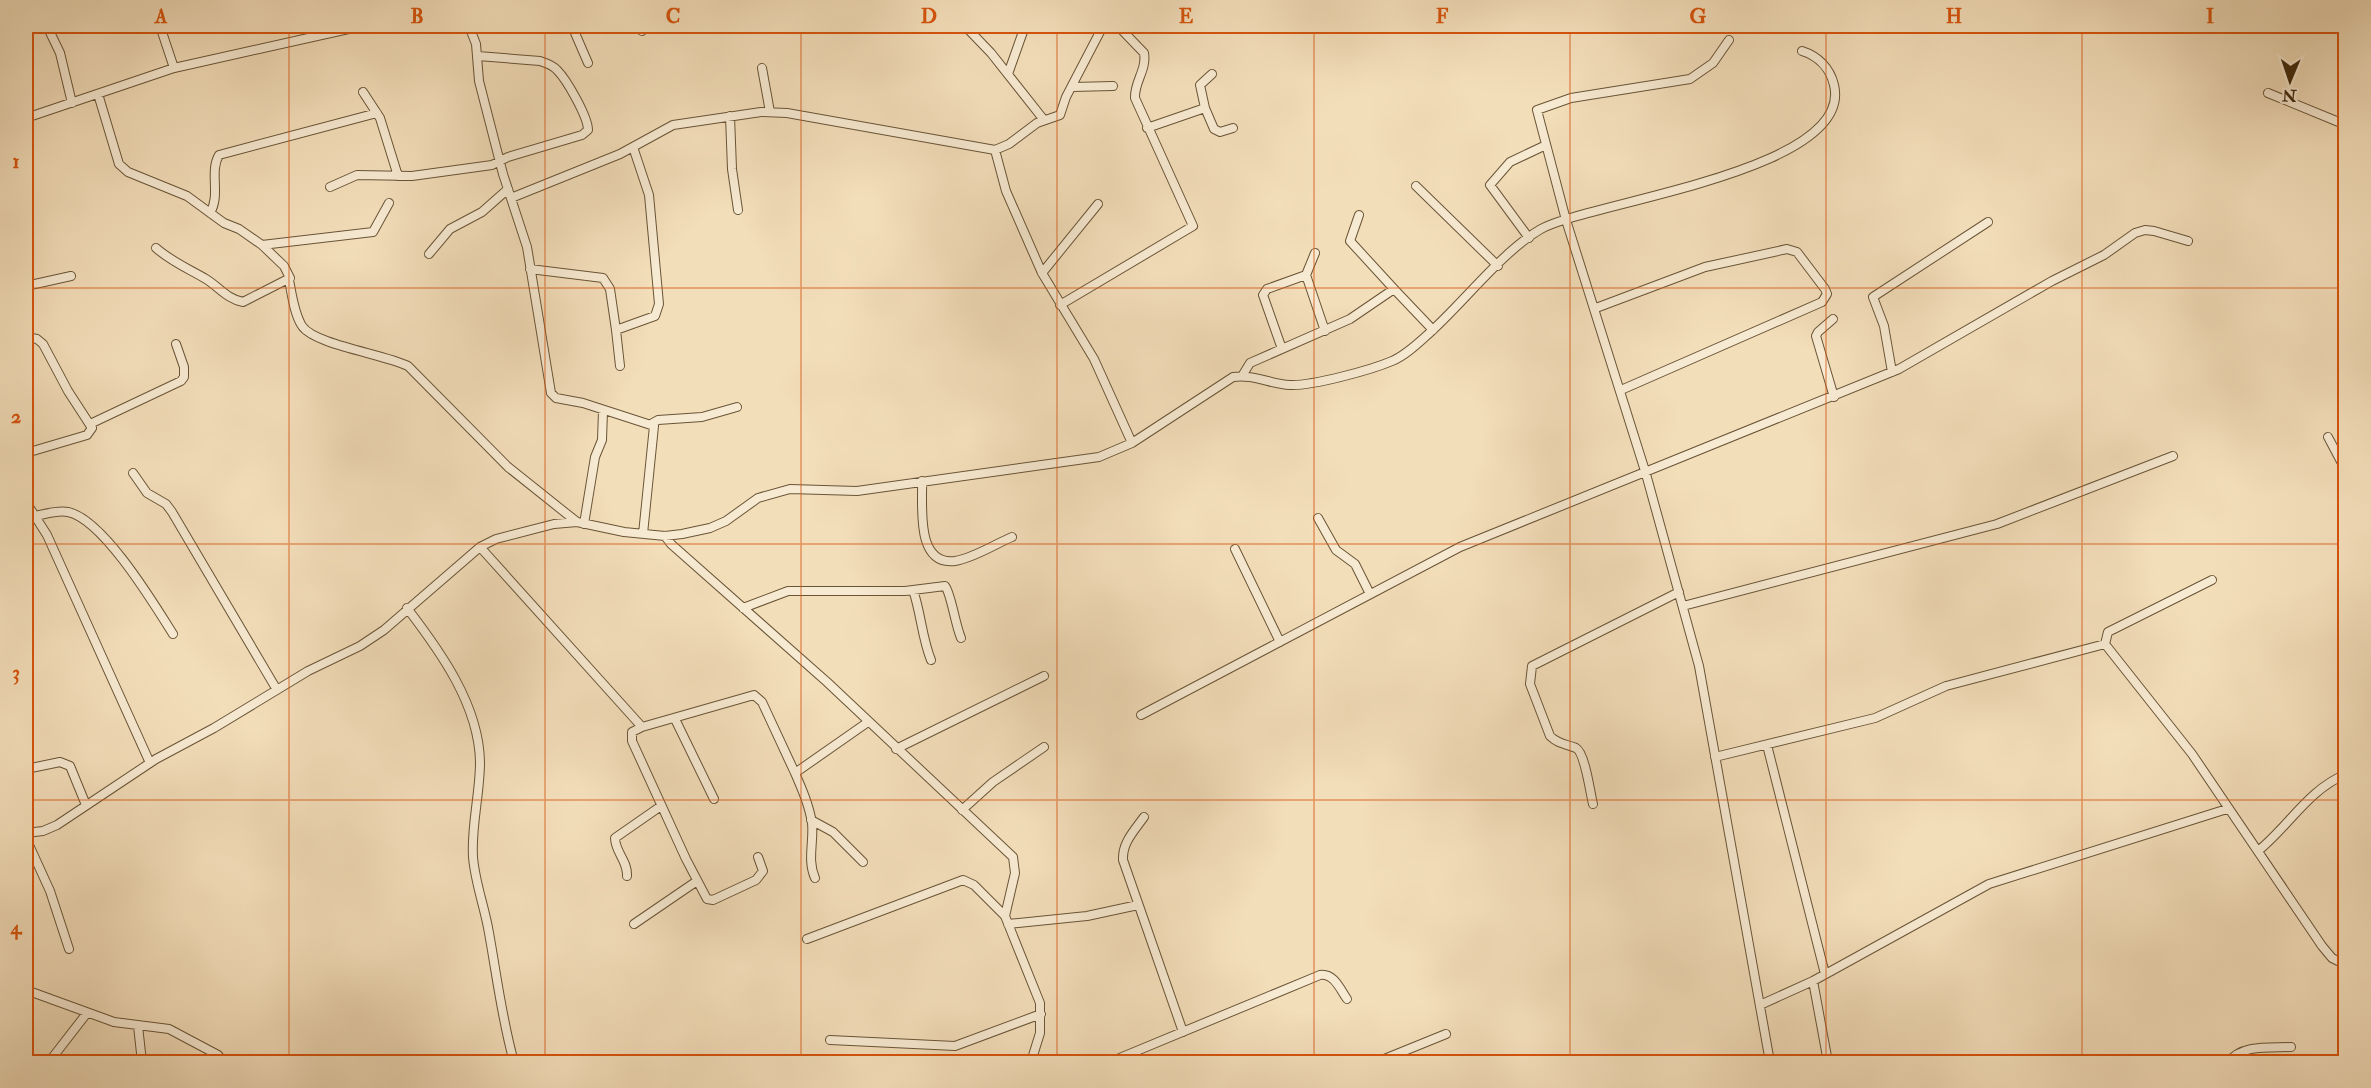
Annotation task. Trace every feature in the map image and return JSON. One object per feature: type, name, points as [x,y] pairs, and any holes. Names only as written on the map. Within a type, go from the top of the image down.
[{"type":"street","points":[[47,26],[60,53],[72,103]]},
{"type":"street","points":[[160,26],[174,68]]},
{"type":"street","points":[[26,118],[174,68],[362,26]]},
{"type":"street","points":[[469,26],[477,57],[479,81],[500,162],[527,247],[551,393],[556,398],[583,403],[603,411],[651,423],[658,420],[702,417],[737,407]]},
{"type":"street","points":[[572,26],[588,63]]},
{"type":"street","points":[[964,26],[1008,74],[1044,120]]},
{"type":"street","points":[[1008,74],[1025,26]]},
{"type":"street","points":[[511,198],[633,147],[673,125],[770,112],[995,150],[1009,144],[1044,120],[1060,115],[1103,26]]},
{"type":"street","points":[[1060,305],[1193,226],[1147,128],[1134,93],[1144,68],[1144,52],[1118,26]]},
{"type":"street","points":[[1729,40],[1713,63],[1690,79],[1572,99],[1537,110],[1566,220],[1621,390],[1699,666],[1770,1062]]},
{"type":"street","points":[[69,949],[50,891],[29,845],[26,833],[43,831],[150,763],[308,671],[360,646],[384,630],[480,547],[532,529],[580,523],[665,536],[710,528],[758,498],[773,493],[799,489],[857,491],[1099,457],[1132,443],[1233,377],[1242,376],[1293,385],[1351,373],[1393,361],[1433,330],[1498,266],[1529,238],[1547,226],[1722,177],[1768,159],[1808,136],[1822,124],[1832,110],[1836,95],[1834,84],[1821,61],[1802,51]]},
{"type":"street","points":[[330,187],[357,175],[398,176],[500,162],[508,157],[582,135],[588,130],[564,79],[550,65],[540,61],[477,57]]},
{"type":"street","points":[[762,68],[770,112]]},
{"type":"street","points":[[1212,74],[1200,85],[1205,108],[1214,129],[1220,132],[1233,129]]},
{"type":"street","points":[[1072,87],[1113,86]]},
{"type":"street","points":[[363,92],[377,113],[398,176]]},
{"type":"street","points":[[2268,93],[2346,125]]},
{"type":"street","points":[[98,94],[119,164],[129,172],[187,196],[262,245],[284,266],[290,276],[297,315],[303,328],[329,341],[396,360],[408,366],[508,466],[580,523]]},
{"type":"street","points":[[1147,128],[1205,108]]},
{"type":"street","points":[[210,213],[217,198],[216,162],[219,155],[377,113]]},
{"type":"street","points":[[730,116],[732,169],[738,210]]},
{"type":"street","points":[[1529,238],[1490,185],[1510,162],[1546,145]]},
{"type":"street","points":[[616,330],[651,319],[659,309],[649,195],[633,147]]},
{"type":"street","points":[[995,150],[1006,191],[1042,273],[1094,359],[1132,443]]},
{"type":"street","points":[[1416,186],[1498,266]]},
{"type":"street","points":[[429,254],[450,229],[482,212],[508,189]]},
{"type":"street","points":[[262,245],[373,231],[389,203]]},
{"type":"street","points":[[1042,273],[1098,204]]},
{"type":"street","points":[[1359,215],[1350,234],[1350,241],[1433,330]]},
{"type":"street","points":[[1892,372],[1884,326],[1873,297],[1988,222]]},
{"type":"street","points":[[1141,715],[1461,547],[1536,514],[1646,474],[1892,372],[2052,281],[2104,255],[2135,233],[2154,231],[2188,241]]},
{"type":"street","points":[[156,249],[237,301],[249,301],[289,280]]},
{"type":"street","points":[[1596,308],[1705,267],[1787,249],[1797,252],[1826,289],[1827,294],[1822,302],[1621,390]]},
{"type":"street","points":[[1315,254],[1306,275],[1325,331]]},
{"type":"street","points":[[530,269],[603,278],[610,289],[620,366]]},
{"type":"street","points":[[1282,350],[1263,295],[1267,289],[1306,275]]},
{"type":"street","points":[[26,286],[71,276]]},
{"type":"street","points":[[1242,376],[1250,363],[1350,319],[1394,289]]},
{"type":"street","points":[[1833,319],[1816,336],[1834,397]]},
{"type":"street","points":[[26,338],[37,339],[43,344],[68,391],[92,428],[87,435],[26,453]]},
{"type":"street","points":[[90,424],[181,381],[184,377],[184,367],[176,344]]},
{"type":"street","points":[[580,523],[595,457],[602,440],[603,411]]},
{"type":"street","points":[[643,534],[655,429],[651,423]]},
{"type":"street","points":[[2328,437],[2346,471]]},
{"type":"street","points":[[1683,606],[1997,524],[2173,456]]},
{"type":"street","points":[[134,473],[147,493],[166,504],[172,512],[277,690]]},
{"type":"street","points":[[922,481],[924,540],[929,549],[943,559],[962,559],[1012,537]]},
{"type":"street","points":[[26,502],[47,536],[150,763]]},
{"type":"street","points":[[35,516],[60,511],[82,519],[116,551],[136,575],[173,634]]},
{"type":"street","points":[[1318,518],[1336,550],[1355,564],[1371,594]]},
{"type":"street","points":[[665,536],[671,544],[962,810],[1007,848],[1013,857],[1015,873],[1006,920]]},
{"type":"street","points":[[480,547],[642,727]]},
{"type":"street","points":[[1235,549],[1280,642]]},
{"type":"street","points":[[2105,644],[2108,632],[2212,580]]},
{"type":"street","points":[[743,608],[788,591],[913,590],[942,586],[948,588],[954,624],[962,638]]},
{"type":"street","points":[[913,590],[921,615],[925,645],[931,660]]},
{"type":"street","points":[[1593,804],[1579,751],[1556,742],[1545,728],[1530,684],[1530,671],[1538,661],[1609,629],[1679,592]]},
{"type":"street","points":[[407,608],[434,643],[453,678],[475,734],[480,760],[473,859],[490,934],[497,989],[514,1062]]},
{"type":"street","points":[[1715,757],[1875,718],[1946,686],[2105,644]]},
{"type":"street","points":[[2105,644],[2192,754],[2227,809],[2322,946],[2332,958],[2346,965]]},
{"type":"street","points":[[896,749],[1044,676]]},
{"type":"street","points":[[758,857],[763,871],[756,880],[713,900],[707,899],[631,738],[632,732],[748,694],[754,695],[762,702],[795,773],[811,820],[813,840],[810,862],[815,878]]},
{"type":"street","points":[[675,719],[714,799]]},
{"type":"street","points":[[795,773],[868,722]]},
{"type":"street","points":[[1767,745],[1825,974]]},
{"type":"street","points":[[962,810],[993,782],[1044,747]]},
{"type":"street","points":[[26,769],[60,762],[70,766],[86,805]]},
{"type":"street","points":[[2258,851],[2274,838],[2302,804],[2324,785],[2346,774]]},
{"type":"street","points":[[627,876],[627,866],[616,846],[615,838],[662,806]]},
{"type":"street","points":[[1760,1005],[1813,981],[1989,884],[2227,809]]},
{"type":"street","points":[[1144,817],[1123,850],[1125,868],[1183,1032]]},
{"type":"street","points":[[811,820],[833,832],[863,862]]},
{"type":"street","points":[[634,924],[697,880]]},
{"type":"street","points":[[807,939],[963,880],[974,885],[1006,920],[1038,994],[1041,1014],[1040,1033],[1031,1062]]},
{"type":"street","points":[[1006,920],[1087,916],[1138,905]]},
{"type":"street","points":[[1110,1062],[1325,974],[1333,978],[1347,999]]},
{"type":"street","points":[[1813,981],[1828,1062]]},
{"type":"street","points":[[26,990],[87,1014],[138,1026],[169,1029],[218,1055],[224,1062]]},
{"type":"street","points":[[49,1062],[87,1014]]},
{"type":"street","points":[[830,1040],[955,1046],[1041,1014]]},
{"type":"street","points":[[138,1026],[142,1062]]},
{"type":"street","points":[[1377,1062],[1446,1034]]},
{"type":"street","points":[[2229,1062],[2237,1053],[2243,1051],[2291,1047]]}]
